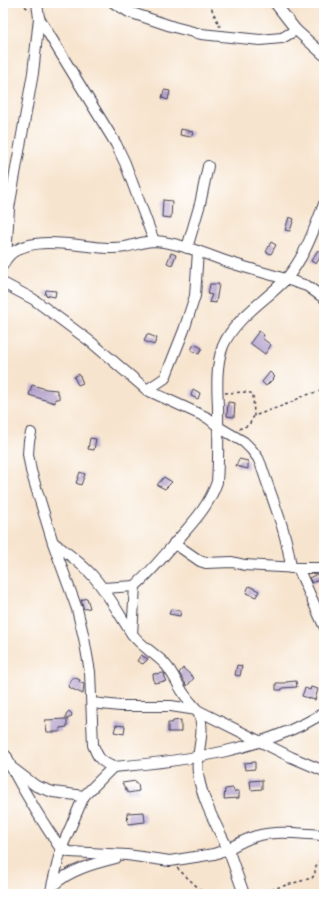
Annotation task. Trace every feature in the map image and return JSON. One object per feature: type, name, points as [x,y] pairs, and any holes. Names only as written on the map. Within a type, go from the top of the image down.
[{"type":"street","points":[[5,257],[9,208],[33,73],[39,18],[37,3]]},
{"type":"street","points":[[114,3],[129,12],[201,34],[250,39],[271,39],[282,38],[296,30]]},
{"type":"street","points":[[275,3],[296,30],[324,55]]},
{"type":"street","points":[[39,18],[116,144],[125,163],[154,241]]},
{"type":"street","points":[[188,248],[200,204],[208,166]]},
{"type":"street","points":[[103,588],[135,586],[147,576],[196,520],[212,495],[217,482],[217,394],[220,356],[223,347],[228,336],[236,325],[286,279],[310,240],[324,204]]},
{"type":"street","points":[[5,257],[21,247],[30,245],[60,243],[106,248],[125,247],[154,241],[188,248],[307,286],[324,298]]},
{"type":"street","points":[[165,399],[165,378],[193,303],[196,287],[198,251]]},
{"type":"street","points":[[3,283],[33,299],[48,310],[101,350],[147,390],[200,413],[217,426],[244,442],[251,449],[258,458],[284,532],[294,568],[324,626]]},
{"type":"street","points":[[147,390],[165,378]]},
{"type":"street","points":[[31,433],[28,454],[31,471],[82,631],[90,672],[93,745],[102,762],[113,767],[198,756],[262,742],[290,731],[324,713]]},
{"type":"street","points":[[53,543],[91,574],[103,588],[137,641],[163,662],[187,698],[197,710],[201,734],[198,756],[200,783],[209,808],[228,849],[244,894]]},
{"type":"street","points":[[174,544],[200,561],[206,563],[232,562],[244,565],[324,568]]},
{"type":"street","points":[[132,634],[135,586]]},
{"type":"street","points":[[92,703],[120,706],[171,706],[197,710],[292,757],[324,771]]},
{"type":"street","points":[[3,753],[44,826],[60,848],[70,852],[127,855],[170,861],[214,854],[254,836],[268,833],[283,832],[324,835]]},
{"type":"street","points":[[11,767],[36,786],[44,790],[84,796]]},
{"type":"street","points":[[51,890],[60,848],[84,796],[113,767]]},
{"type":"street","points":[[51,890],[66,876],[86,866],[127,855]]},
{"type":"path","points":[[209,3],[222,31],[220,36]]},
{"type":"path","points":[[254,416],[290,403],[303,396],[324,390]]},
{"type":"path","points":[[217,394],[247,392],[253,394],[254,416],[249,425],[240,429],[236,428]]},
{"type":"path","points":[[254,894],[312,878],[315,874],[315,868],[324,853]]},
{"type":"path","points":[[170,861],[205,894]]},
{"type":"building","points":[[164,90],[170,91],[168,100],[162,98]]},
{"type":"building","points":[[181,129],[193,132],[191,137],[180,135]]},
{"type":"building","points":[[163,200],[172,201],[171,218],[162,217]]},
{"type":"building","points":[[289,217],[294,219],[290,231],[285,230]]},
{"type":"building","points":[[271,242],[276,245],[271,254],[266,252]]},
{"type":"building","points":[[318,250],[323,253],[316,264],[311,261]]},
{"type":"building","points":[[171,253],[176,255],[172,265],[167,263]]},
{"type":"building","points":[[210,284],[219,284],[216,303],[209,302],[212,295],[208,294]]},
{"type":"building","points":[[46,290],[56,291],[55,297],[45,295]]},
{"type":"building","points":[[259,331],[264,335],[262,338],[271,345],[265,354],[250,343]]},
{"type":"building","points":[[147,334],[157,338],[154,345],[144,341]]},
{"type":"building","points":[[194,344],[202,348],[199,354],[191,350]]},
{"type":"building","points":[[270,372],[275,377],[266,386],[262,382]]},
{"type":"building","points":[[79,374],[83,383],[78,385],[74,377]]},
{"type":"building","points":[[32,385],[57,390],[59,399],[55,399],[55,403],[29,395]]},
{"type":"building","points":[[193,389],[200,393],[198,399],[191,396]]},
{"type":"building","points":[[228,402],[235,403],[234,417],[227,416]]},
{"type":"building","points":[[90,438],[96,439],[94,450],[88,449]]},
{"type":"building","points":[[239,459],[248,461],[248,469],[236,466]]},
{"type":"building","points":[[80,472],[85,474],[81,485],[76,483]]},
{"type":"building","points":[[164,477],[172,482],[165,489],[157,485]]},
{"type":"building","points":[[317,574],[323,574],[324,578],[312,583],[309,578]]},
{"type":"building","points":[[249,586],[259,591],[256,597],[246,593]]},
{"type":"building","points":[[87,598],[90,608],[84,609],[81,600]]},
{"type":"building","points":[[171,609],[181,611],[180,616],[169,614]]},
{"type":"building","points":[[141,655],[148,659],[143,664],[137,661]]},
{"type":"building","points":[[237,665],[242,666],[240,676],[235,675]]},
{"type":"building","points":[[183,668],[194,678],[187,686],[179,673]]},
{"type":"building","points":[[164,673],[166,681],[154,683],[153,674]]},
{"type":"building","points":[[73,677],[80,680],[79,682],[84,684],[83,694],[68,687]]},
{"type":"building","points":[[296,681],[297,687],[276,690],[276,683]]},
{"type":"building","points":[[311,687],[318,689],[315,700],[302,696],[305,688],[310,690]]},
{"type":"building","points":[[69,711],[72,714],[71,717],[67,719],[67,727],[60,728],[60,732],[47,732],[45,720],[66,719],[66,714]]},
{"type":"building","points":[[181,720],[181,732],[168,732],[168,723]]},
{"type":"building","points":[[116,725],[125,726],[124,734],[114,732]]},
{"type":"building","points":[[255,762],[255,769],[245,770],[244,763]]},
{"type":"building","points":[[262,780],[262,789],[251,790],[250,781]]},
{"type":"building","points":[[136,781],[139,791],[128,793],[122,783]]},
{"type":"building","points":[[233,788],[234,791],[239,791],[239,798],[224,799],[225,789]]},
{"type":"building","points":[[144,812],[145,822],[128,824],[127,813]]}]
